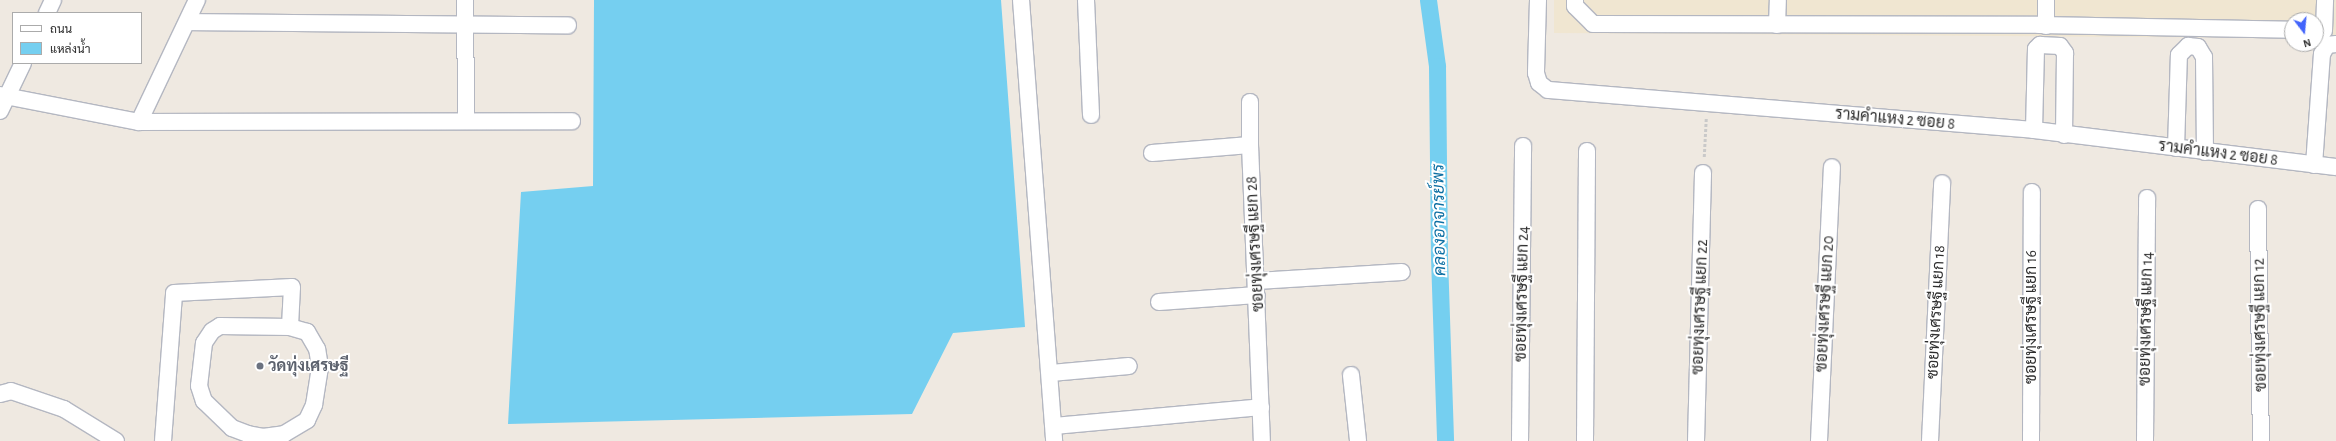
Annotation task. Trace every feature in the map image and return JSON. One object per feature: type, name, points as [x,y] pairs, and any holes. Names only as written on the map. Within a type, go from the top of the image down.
[{"type":"street","points":[[47,12],[53,0]]},
{"type":"street","points":[[139,122],[188,22],[197,0]]},
{"type":"street","points":[[465,0],[466,122]]},
{"type":"street","points":[[1021,0],[1054,434],[1261,407]]},
{"type":"street","points":[[1086,0],[1091,115]]},
{"type":"street","name":"รามคำแหง 2 ซอย 8","points":[[1538,0],[1536,73],[1539,83],[1548,90],[2034,130],[2064,135],[2336,167]]},
{"type":"street","points":[[1575,0],[1575,6],[1593,24],[2046,26],[2284,30]]},
{"type":"street","points":[[1777,25],[1778,0]]},
{"type":"street","points":[[2046,0],[2046,26]]},
{"type":"street","points":[[2325,0],[2325,31]]},
{"type":"street","points":[[188,22],[568,25]]},
{"type":"street","points":[[2314,164],[2322,54],[2327,44],[2336,44]]},
{"type":"street","points":[[2034,130],[2036,49],[2040,45],[2060,46],[2065,53],[2064,135]]},
{"type":"street","points":[[2176,148],[2179,55],[2188,46],[2198,47],[2204,57],[2204,152]]},
{"type":"street","points":[[0,111],[4,95],[22,64]]},
{"type":"street","points":[[4,95],[139,122],[572,121]]},
{"type":"street","name":"ซอยทุ่งเศรษฐี แยก 28","points":[[1250,102],[1250,145],[1257,288],[1262,441]]},
{"type":"street","points":[[1152,153],[1250,145]]},
{"type":"street","name":"ซอยทุ่งเศรษฐี แยก 24","points":[[1520,441],[1523,146]]},
{"type":"street","points":[[1585,441],[1587,151]]},
{"type":"street","name":"ซอยทุ่งเศรษฐี แยก 20","points":[[1819,441],[1832,167]]},
{"type":"street","name":"ซอยทุ่งเศรษฐี แยก 22","points":[[1696,441],[1703,173]]},
{"type":"street","name":"ซอยทุ่งเศรษฐี แยก 18","points":[[1930,441],[1942,183]]},
{"type":"street","name":"ซอยทุ่งเศรษฐี แยก 16","points":[[2031,441],[2032,192]]},
{"type":"street","name":"ซอยทุ่งเศรษฐี แยก 14","points":[[2145,441],[2147,198]]},
{"type":"street","name":"ซอยทุ่งเศรษฐี แยก 12","points":[[2258,209],[2261,441]]},
{"type":"street","points":[[1160,302],[1257,288],[1402,272]]},
{"type":"street","points":[[163,441],[174,293],[292,287],[290,327]]},
{"type":"street","points":[[220,326],[290,327],[307,332],[317,349],[320,367],[314,405],[307,420],[284,434],[263,437],[232,428],[204,401],[201,393],[199,386],[204,343],[212,331],[220,326]]},
{"type":"street","points":[[1050,373],[1129,366]]},
{"type":"street","points":[[1351,375],[1358,441]]},
{"type":"street","points":[[0,394],[11,391],[64,409],[116,441]]},
{"type":"path","points":[[1703,173],[1707,104]]},
{"type":"shaded area","points":[[1554,0],[2336,0],[2336,39],[2324,39],[2324,12],[2284,12],[2284,38],[1554,33]]},
{"type":"water","points":[[594,0],[1001,0],[1025,327],[953,333],[912,414],[508,424],[521,192],[593,186]]},
{"type":"waterway","name":"คลองอาจารย์พร","points":[[1428,0],[1437,66],[1439,257],[1445,441]]},
{"type":"place","name":"วัดทุ่งเศรษฐี","points":[[260,366]]}]
